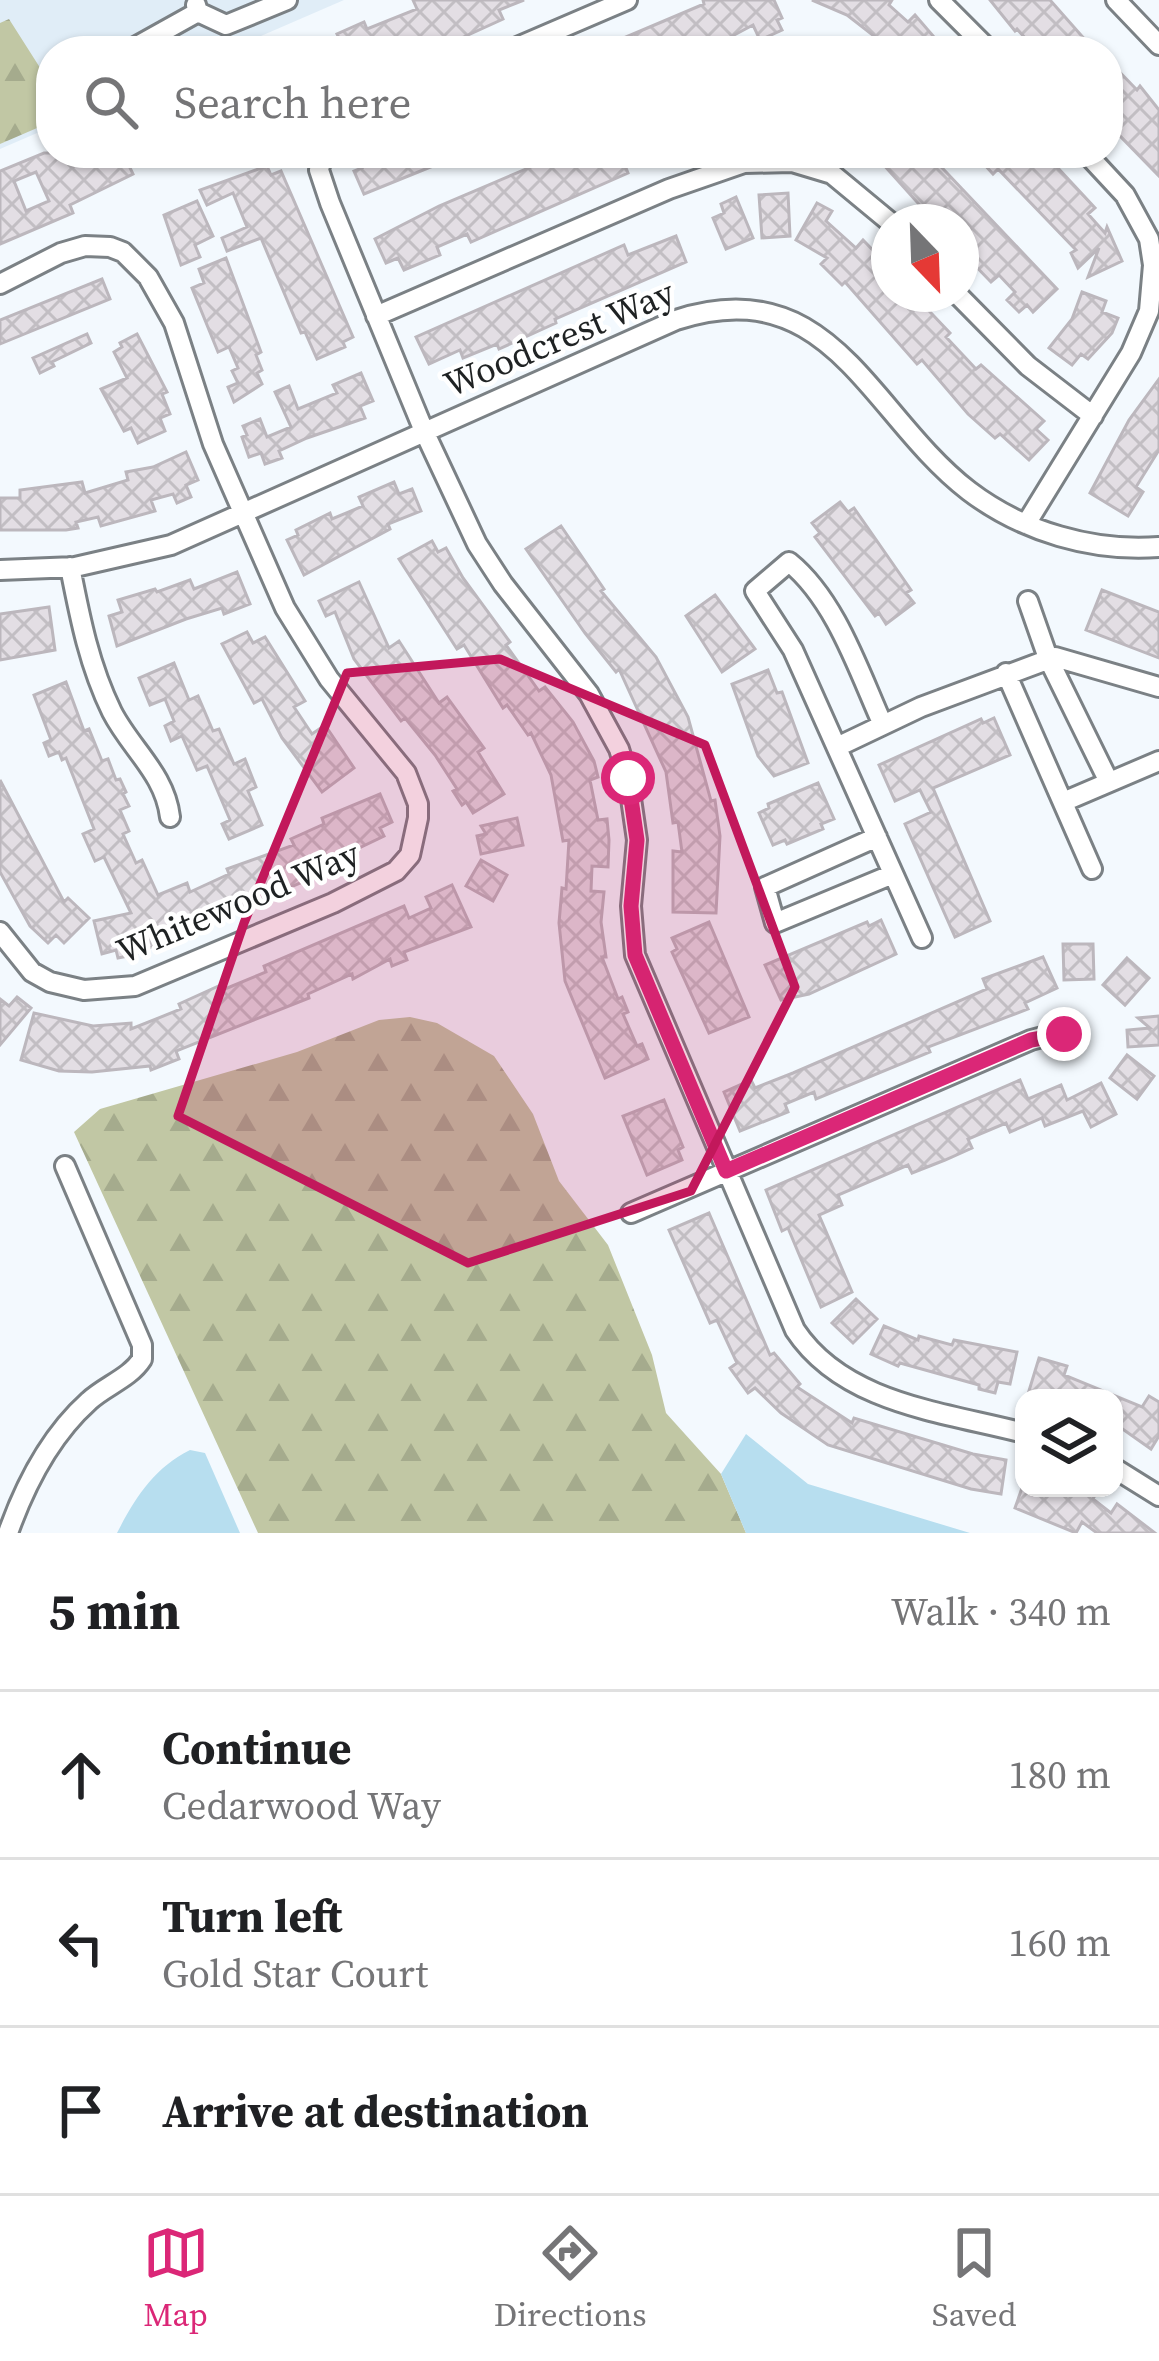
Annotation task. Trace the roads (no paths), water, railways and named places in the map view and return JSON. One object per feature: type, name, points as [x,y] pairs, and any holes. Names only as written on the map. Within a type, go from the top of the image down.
[{"type":"street","points":[[151,36],[196,6],[226,25],[287,0]]},
{"type":"street","points":[[543,36],[627,0]]},
{"type":"street","points":[[939,0],[975,36]]},
{"type":"street","points":[[1129,4],[1159,45]]},
{"type":"street","points":[[319,168],[424,431],[477,544],[589,694],[619,749],[636,824],[630,930],[635,955],[786,1314],[805,1345],[829,1370],[873,1392],[1015,1431]]},
{"type":"street","points":[[376,316],[669,189],[732,168]]},
{"type":"street","points":[[812,168],[832,174],[871,206]]},
{"type":"street","points":[[1026,524],[1093,416],[1149,311],[1156,276],[1149,239],[1135,211],[1099,168]]},
{"type":"street","points":[[0,284],[85,246],[110,247],[136,261],[169,311],[243,515]]},
{"type":"street","name":"Woodcrest Way","points":[[0,570],[70,567],[154,550],[243,515],[676,320],[710,311],[748,309],[809,328],[971,493],[1026,524],[1094,545],[1159,547]]},
{"type":"street","points":[[975,312],[1028,366],[1093,416]]},
{"type":"street","name":"Whitewood Way","points":[[0,932],[32,972],[50,982],[84,990],[135,986],[333,903],[406,863],[418,818],[414,790],[406,773],[362,724],[308,647],[265,568],[243,515]]},
{"type":"street","points":[[883,725],[842,635],[803,573],[790,562],[755,591],[793,650],[922,938]]},
{"type":"street","points":[[70,567],[97,679],[122,730],[162,783],[170,817]]},
{"type":"street","points":[[1028,601],[1048,658],[1109,782]]},
{"type":"street","points":[[837,747],[1048,658],[1159,687]]},
{"type":"street","points":[[1006,673],[1092,869]]},
{"type":"street","points":[[1063,802],[1159,761]]},
{"type":"street","points":[[877,837],[765,887],[767,906],[775,922],[893,874]]},
{"type":"street","points":[[631,1213],[1031,1040],[1054,1034],[1073,1037]]},
{"type":"street","points":[[8,1533],[38,1468],[64,1427],[94,1396],[134,1370],[142,1359],[142,1345],[65,1166]]},
{"type":"street","points":[[1123,1473],[1157,1490]]},
{"type":"water","points":[[746,1434],[808,1484],[970,1533],[746,1533],[721,1474]]},
{"type":"water","points":[[190,1450],[205,1453],[240,1533],[117,1533],[147,1485]]}]
